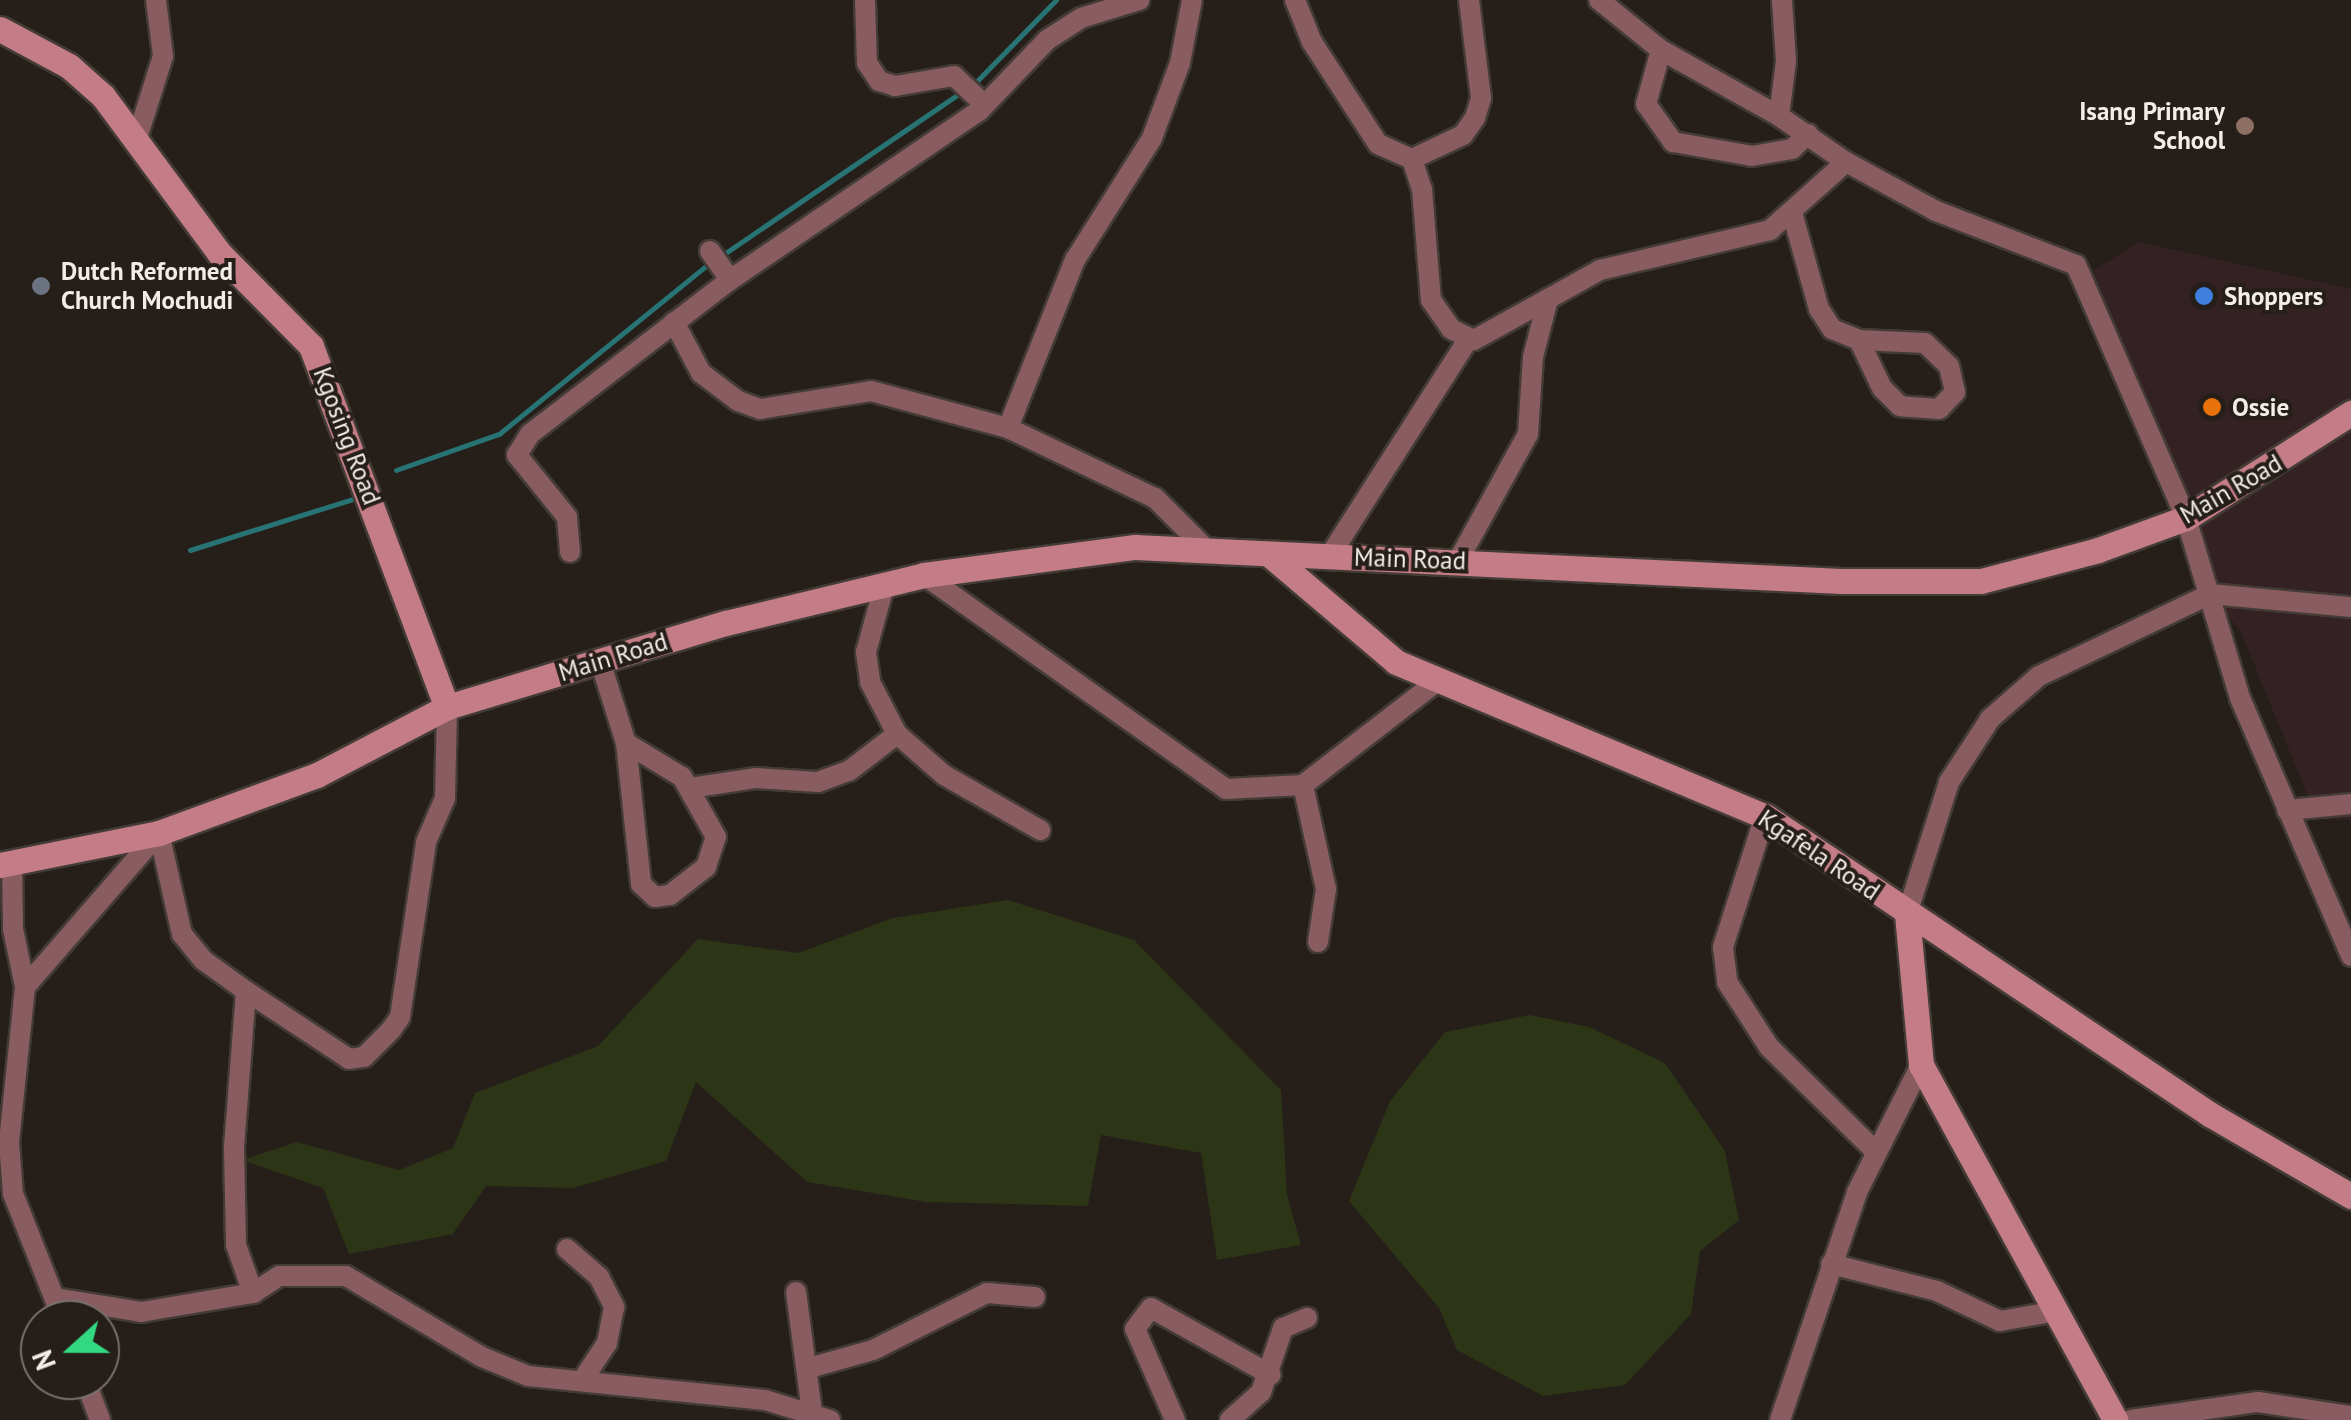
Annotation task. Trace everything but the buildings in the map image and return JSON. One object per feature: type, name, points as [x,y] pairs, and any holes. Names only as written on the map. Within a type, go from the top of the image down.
[{"type":"street","points":[[138,135],[162,56],[156,0]]},
{"type":"street","points":[[865,0],[867,64],[879,81],[972,93]]},
{"type":"street","points":[[570,552],[567,517],[522,465],[517,448],[674,322],[726,275],[972,93],[1081,18],[1139,0]]},
{"type":"street","points":[[1008,428],[1075,260],[1152,138],[1180,63],[1192,0]]},
{"type":"street","points":[[1295,0],[1312,42],[1378,144],[1412,159],[1422,189],[1432,300],[1440,318],[1468,340]]},
{"type":"street","points":[[1412,159],[1463,134],[1475,118],[1481,98],[1468,0]]},
{"type":"street","points":[[1779,116],[1786,61],[1782,0]]},
{"type":"street","points":[[1602,1],[1661,50],[1779,116],[1846,162],[1936,211],[2076,265],[2186,518],[2240,698],[2351,956]]},
{"type":"street","points":[[0,8],[9,32]]},
{"type":"street","name":"Kgosing Road","points":[[9,32],[84,78],[138,135],[202,232],[297,326],[324,369],[448,707]]},
{"type":"street","points":[[1661,50],[1646,104],[1673,142],[1752,156],[1792,149],[1808,134]]},
{"type":"street","points":[[1329,557],[1468,340],[1600,270],[1730,244],[1793,216],[1846,162]]},
{"type":"street","points":[[1793,216],[1818,309],[1832,329],[1859,340],[1925,343],[1949,366],[1955,392],[1939,409],[1900,406],[1882,388],[1859,340]]},
{"type":"street","points":[[710,250],[726,275]]},
{"type":"street","points":[[1458,559],[1528,434],[1533,357],[1548,299]]},
{"type":"street","points":[[674,322],[701,374],[718,390],[760,409],[872,391],[1008,428],[1155,498],[1204,548]]},
{"type":"street","name":"Main Road","points":[[6,864],[159,833],[317,775],[448,707],[600,661],[924,575],[1135,547],[1458,559],[1841,582],[1981,581],[2098,550],[2186,518],[2351,413]]},
{"type":"street","name":"Kgafela Road","points":[[1270,555],[1396,662],[1434,683],[1712,790],[1765,816],[2211,1115],[2351,1196]]},
{"type":"street","points":[[924,575],[1226,788],[1303,785],[1434,683]]},
{"type":"street","points":[[885,583],[866,652],[870,682],[896,734],[944,775],[1040,830]]},
{"type":"street","points":[[2115,1420],[2052,1312],[1922,1066],[1908,914],[1948,782],[1990,720],[2039,676],[2210,594],[2351,607]]},
{"type":"street","points":[[600,661],[626,743],[635,856],[642,884],[655,897],[684,888],[716,851],[716,838],[690,788],[626,743]]},
{"type":"street","points":[[159,833],[182,934],[203,960],[349,1059],[364,1057],[392,1030],[400,1016],[426,842],[444,798],[448,707]]},
{"type":"street","points":[[690,788],[754,778],[818,782],[848,772],[896,734]]},
{"type":"street","points":[[1303,785],[1326,890],[1318,942]]},
{"type":"street","points":[[2287,810],[2351,804]]},
{"type":"street","points":[[1765,816],[1724,947],[1727,982],[1769,1047],[1874,1150]]},
{"type":"street","points":[[26,986],[159,833]]},
{"type":"street","points":[[6,864],[26,986],[9,1142],[13,1194],[55,1298],[141,1312],[253,1294],[279,1276],[346,1276],[482,1357],[528,1376],[765,1400],[821,1416],[796,1292]]},
{"type":"street","points":[[246,991],[234,1148],[236,1245],[253,1294]]},
{"type":"street","points":[[1780,1420],[1831,1264],[1874,1150],[1922,1066]]},
{"type":"street","points":[[566,1249],[599,1277],[614,1308],[606,1343],[582,1381]]},
{"type":"street","points":[[1831,1264],[1937,1291],[2000,1321],[2052,1312]]},
{"type":"street","points":[[809,1368],[873,1350],[987,1293],[1034,1297]]},
{"type":"street","points":[[1174,1420],[1135,1329],[1151,1308],[1271,1375]]},
{"type":"street","points":[[1230,1420],[1271,1375],[1283,1328],[1306,1318]]},
{"type":"street","points":[[2131,1420],[2258,1402],[2351,1416]]},
{"type":"shaded area","points":[[2139,242],[2351,289],[2351,820],[2317,819],[2241,632],[2210,594],[2093,271]]},
{"type":"green space","points":[[1008,900],[1134,940],[1281,1090],[1287,1195],[1301,1245],[1217,1260],[1201,1153],[1101,1135],[1088,1206],[926,1202],[807,1182],[696,1082],[666,1161],[573,1188],[486,1186],[453,1234],[349,1254],[323,1188],[242,1160],[297,1142],[399,1170],[453,1148],[475,1093],[598,1046],[698,939],[798,953],[893,918]]},
{"type":"green space","points":[[1530,1015],[1589,1027],[1665,1063],[1725,1151],[1739,1220],[1700,1251],[1691,1314],[1625,1385],[1543,1396],[1457,1350],[1439,1308],[1349,1201],[1390,1101],[1445,1032]]},
{"type":"waterway","points":[[973,85],[1056,0]]},
{"type":"waterway","points":[[721,256],[963,91]]},
{"type":"waterway","points":[[396,470],[499,434],[711,262]]},
{"type":"waterway","points":[[190,550],[359,497]]},
{"type":"place","name":"Isang Primary School","points":[[2245,126]]},
{"type":"place","name":"Dutch Reformed Church Mochudi","points":[[41,286]]},
{"type":"place","name":"Shoppers","points":[[2204,296]]},
{"type":"place","name":"Ossie","points":[[2212,407]]}]
